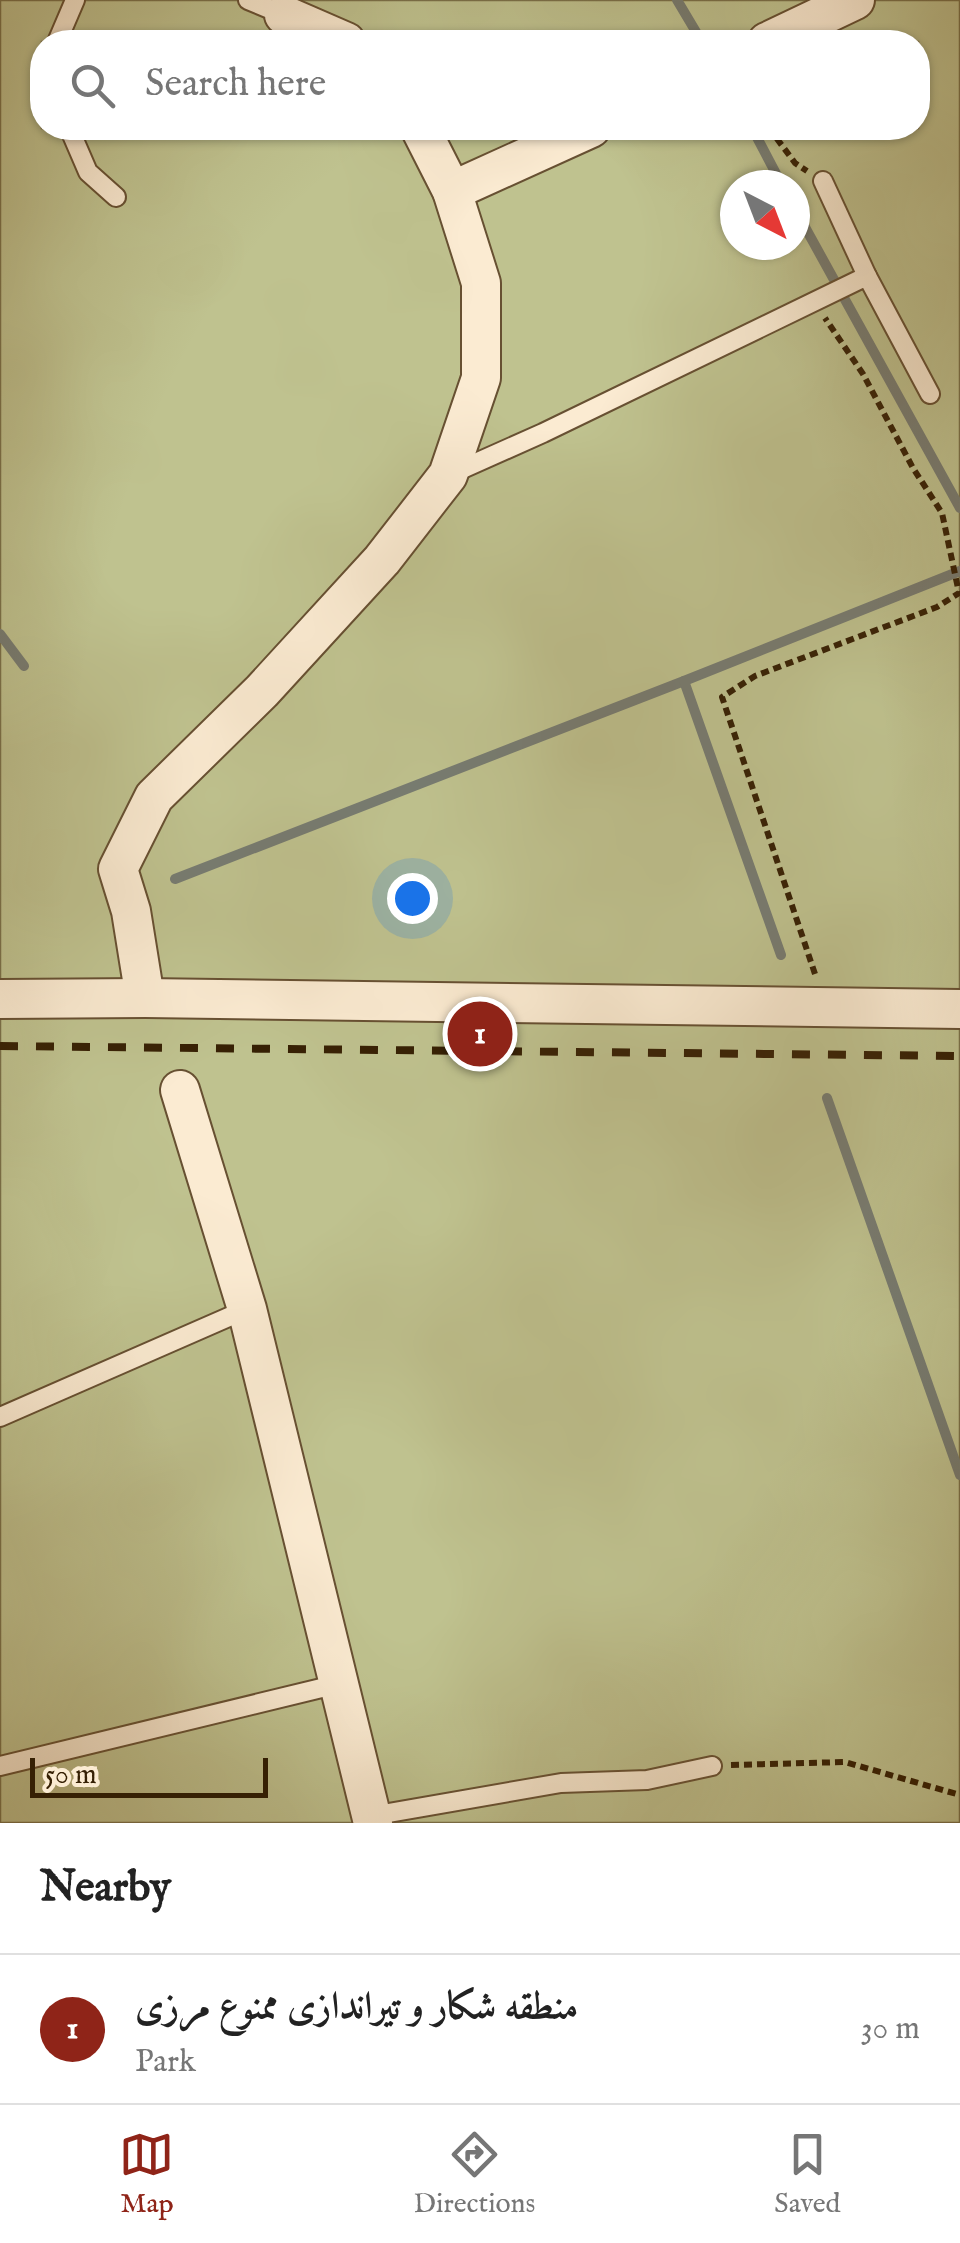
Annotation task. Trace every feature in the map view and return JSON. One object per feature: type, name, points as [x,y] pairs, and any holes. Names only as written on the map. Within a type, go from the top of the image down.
[{"type":"street","points":[[792,30],[855,0]]},
{"type":"street","points":[[284,15],[318,30]]},
{"type":"street","points":[[145,998],[131,910],[118,869],[154,797],[262,692],[382,560],[448,475],[481,378],[481,283],[452,191],[426,140]]},
{"type":"street","points":[[452,191],[564,140]]},
{"type":"street","points":[[0,999],[960,1009]]},
{"type":"street","points":[[180,1090],[246,1309],[372,1819]]},
{"type":"lane","points":[[62,30],[75,0]]},
{"type":"lane","points":[[248,0],[284,15]]},
{"type":"lane","points":[[74,140],[88,172],[116,197]]},
{"type":"lane","points":[[823,181],[863,278],[930,394]]},
{"type":"lane","points":[[448,475],[863,278]]},
{"type":"lane","points":[[0,1417],[246,1309]]},
{"type":"lane","points":[[0,1766],[338,1684]]},
{"type":"lane","points":[[372,1819],[562,1783],[647,1780],[712,1766]]},
{"type":"path","points":[[778,140],[796,163],[823,181]]},
{"type":"path","points":[[817,299],[942,514],[959,593],[937,608],[755,676],[722,698],[826,1007]]},
{"type":"path","points":[[712,1766],[845,1762],[960,1794]]},
{"type":"green space","points":[[0,0],[960,0],[960,1823],[0,1823]]},
{"type":"waterway","points":[[677,0],[695,30]]},
{"type":"waterway","points":[[758,140],[774,170]]},
{"type":"waterway","points":[[810,236],[960,508]]},
{"type":"waterway","points":[[781,955],[684,681],[960,571]]},
{"type":"waterway","points":[[0,634],[24,666]]},
{"type":"waterway","points":[[175,879],[684,681]]},
{"type":"waterway","points":[[827,1098],[960,1475]]},
{"type":"railway","points":[[0,1046],[960,1056]]},
{"type":"place","name":"منطقه شکار و تیراندازی ممنوع مرزی","points":[[480,1034]]}]
